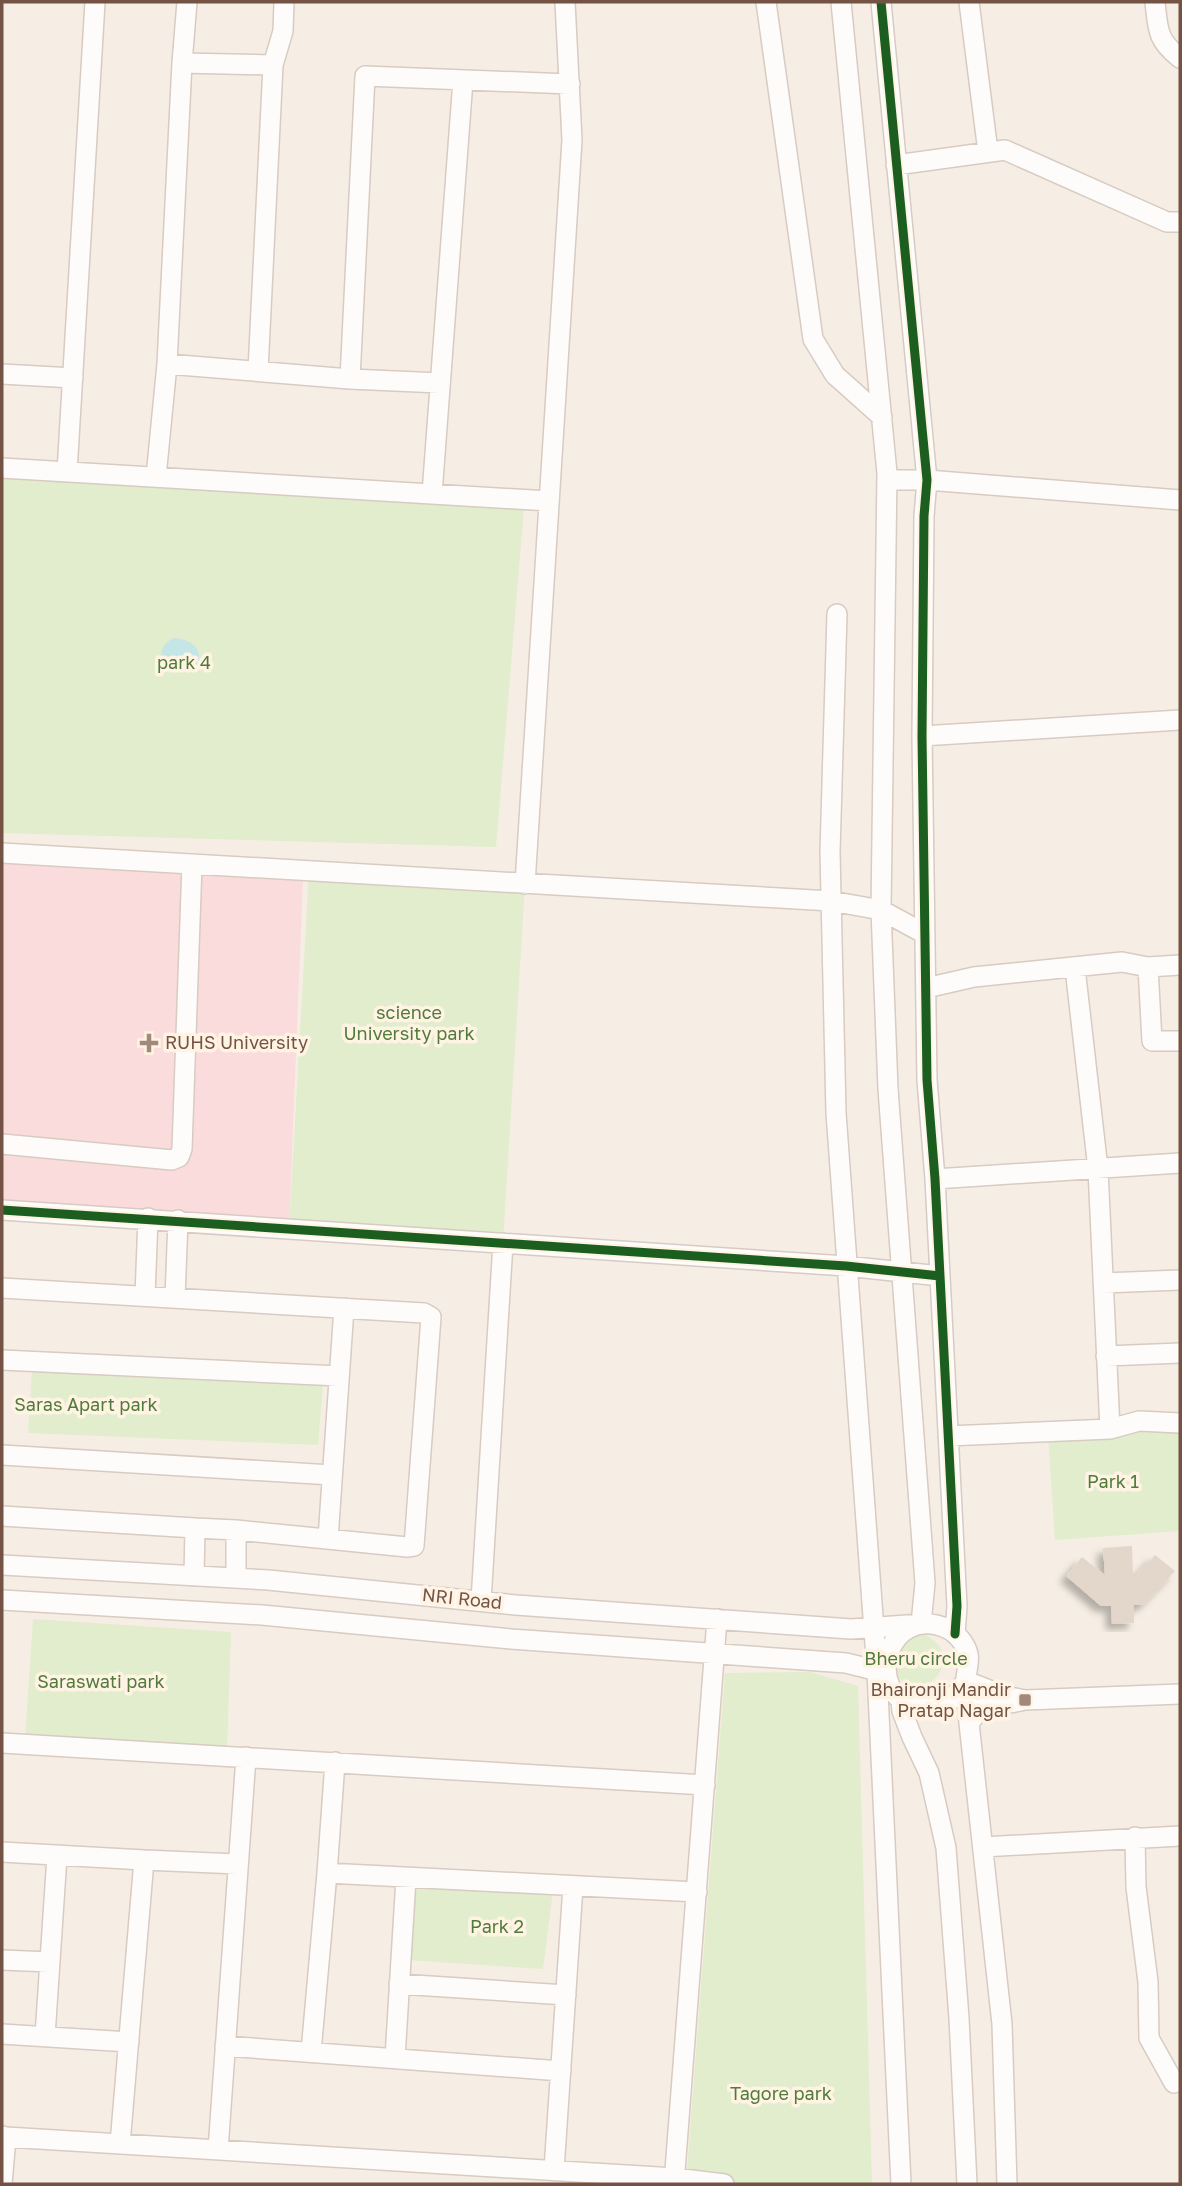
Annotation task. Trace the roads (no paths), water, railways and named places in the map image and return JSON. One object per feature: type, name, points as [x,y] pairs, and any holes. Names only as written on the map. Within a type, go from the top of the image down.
[{"type":"street","points":[[67,472],[95,2]]},
{"type":"street","points":[[156,477],[167,364],[187,2]]},
{"type":"street","points":[[258,371],[273,65],[283,31],[284,2]]},
{"type":"street","points":[[525,884],[572,140],[565,2]]},
{"type":"street","points":[[766,2],[813,339],[835,374],[881,417]]},
{"type":"street","points":[[841,2],[887,480],[881,910],[888,1089],[925,1583],[921,1624]]},
{"type":"street","points":[[881,2],[927,480],[924,516],[922,736],[927,1080],[935,1179],[957,1606],[955,1634]]},
{"type":"street","points":[[969,2],[988,152]]},
{"type":"street","points":[[1155,2],[1158,32],[1164,45],[1180,58]]},
{"type":"street","points":[[182,63],[273,65]]},
{"type":"street","points":[[350,379],[365,76],[570,84]]},
{"type":"street","points":[[432,494],[463,80]]},
{"type":"street","points":[[896,165],[1005,150],[1167,222],[1180,222]]},
{"type":"street","points":[[167,364],[350,379],[440,383]]},
{"type":"street","points":[[2,374],[73,378]]},
{"type":"street","points":[[2,468],[549,501]]},
{"type":"street","points":[[887,480],[927,480],[1180,500]]},
{"type":"street","points":[[836,614],[830,852],[836,1113],[872,1627],[881,1672],[901,2184]]},
{"type":"street","points":[[922,736],[1180,720]]},
{"type":"street","points":[[2,853],[831,901],[881,910],[925,934]]},
{"type":"street","points":[[2,1144],[172,1160],[179,1157],[182,1149],[192,864]]},
{"type":"street","points":[[926,988],[974,977],[1122,962],[1147,967],[1180,965]]},
{"type":"street","points":[[1147,967],[1152,1041],[1180,1041]]},
{"type":"street","points":[[1075,968],[1098,1169],[1110,1429]]},
{"type":"street","points":[[935,1179],[1180,1163]]},
{"type":"street","points":[[2,1210],[846,1266],[940,1276]]},
{"type":"street","points":[[145,1296],[148,1218]]},
{"type":"street","points":[[175,1297],[178,1220]]},
{"type":"street","points":[[481,1601],[503,1242]]},
{"type":"street","points":[[1103,1283],[1180,1280]]},
{"type":"street","points":[[2,1288],[424,1313],[431,1317],[414,1546],[236,1530],[2,1516]]},
{"type":"street","points":[[328,1539],[344,1308]]},
{"type":"street","points":[[1106,1356],[1180,1353]]},
{"type":"street","points":[[2,1360],[339,1376]]},
{"type":"street","points":[[948,1436],[1110,1429],[1139,1421],[1180,1423]]},
{"type":"street","points":[[2,1455],[332,1475]]},
{"type":"street","points":[[194,1576],[195,1528]]},
{"type":"street","points":[[236,1530],[236,1578]]},
{"type":"street","name":"NRI Road","points":[[2,1565],[236,1578],[481,1601],[851,1629],[921,1624]]},
{"type":"street","name":"NRI Road","points":[[2,1600],[262,1615],[511,1639],[846,1663],[881,1672]]},
{"type":"street","points":[[675,2181],[717,1619]]},
{"type":"street","points":[[881,1672],[893,1641],[905,1630],[921,1624],[948,1629],[955,1634],[968,1654],[966,1681],[969,1723],[1002,2024],[1007,2184]]},
{"type":"street","points":[[881,1672],[901,1699],[916,1707],[931,1708],[946,1704],[966,1681]]},
{"type":"street","points":[[966,1681],[1005,1696],[1025,1700]]},
{"type":"street","points":[[969,1723],[981,1708],[1025,1700],[1180,1694]]},
{"type":"street","points":[[901,1699],[902,1711],[929,1773],[946,1848],[959,2018],[967,2184]]},
{"type":"street","points":[[2,1743],[705,1785]]},
{"type":"street","points":[[218,2150],[246,1757]]},
{"type":"street","points":[[311,2052],[335,1762]]},
{"type":"street","points":[[983,1847],[1180,1836]]},
{"type":"street","points":[[1135,1837],[1136,1887],[1148,1982],[1149,2038],[1174,2083]]},
{"type":"street","points":[[2,1852],[238,1864]]},
{"type":"street","points":[[46,2036],[57,1856]]},
{"type":"street","points":[[120,2144],[144,1860]]},
{"type":"street","points":[[327,1873],[697,1892]]},
{"type":"street","points":[[395,2058],[406,1878]]},
{"type":"street","points":[[554,2170],[573,1886]]},
{"type":"street","points":[[2,1960],[50,1962]]},
{"type":"street","points":[[399,1984],[566,1995]]},
{"type":"street","points":[[2,2034],[129,2042]]},
{"type":"street","points":[[225,2046],[561,2071]]},
{"type":"street","points":[[2,2184],[4,2137],[554,2170],[724,2184]]},
{"type":"water","points":[[174,638],[188,641],[196,648],[198,663],[192,669],[184,671],[173,668],[161,659],[164,646]]},
{"type":"place","name":"RUHS University","points":[[149,1043]]},
{"type":"place","name":"Bhaironji Mandir Pratap Nagar","points":[[1025,1700]]},
{"type":"park label","name":"park 4","points":[[184,663]]},
{"type":"park label","name":"science University park","points":[[409,1023]]},
{"type":"park label","name":"Saras Apart park","points":[[86,1405]]},
{"type":"park label","name":"Park 1","points":[[1113,1482]]},
{"type":"park label","name":"Bheru circle","points":[[916,1659]]},
{"type":"park label","name":"Saraswati park","points":[[101,1682]]},
{"type":"park label","name":"Park 2","points":[[497,1927]]},
{"type":"park label","name":"Tagore park","points":[[781,2094]]}]
